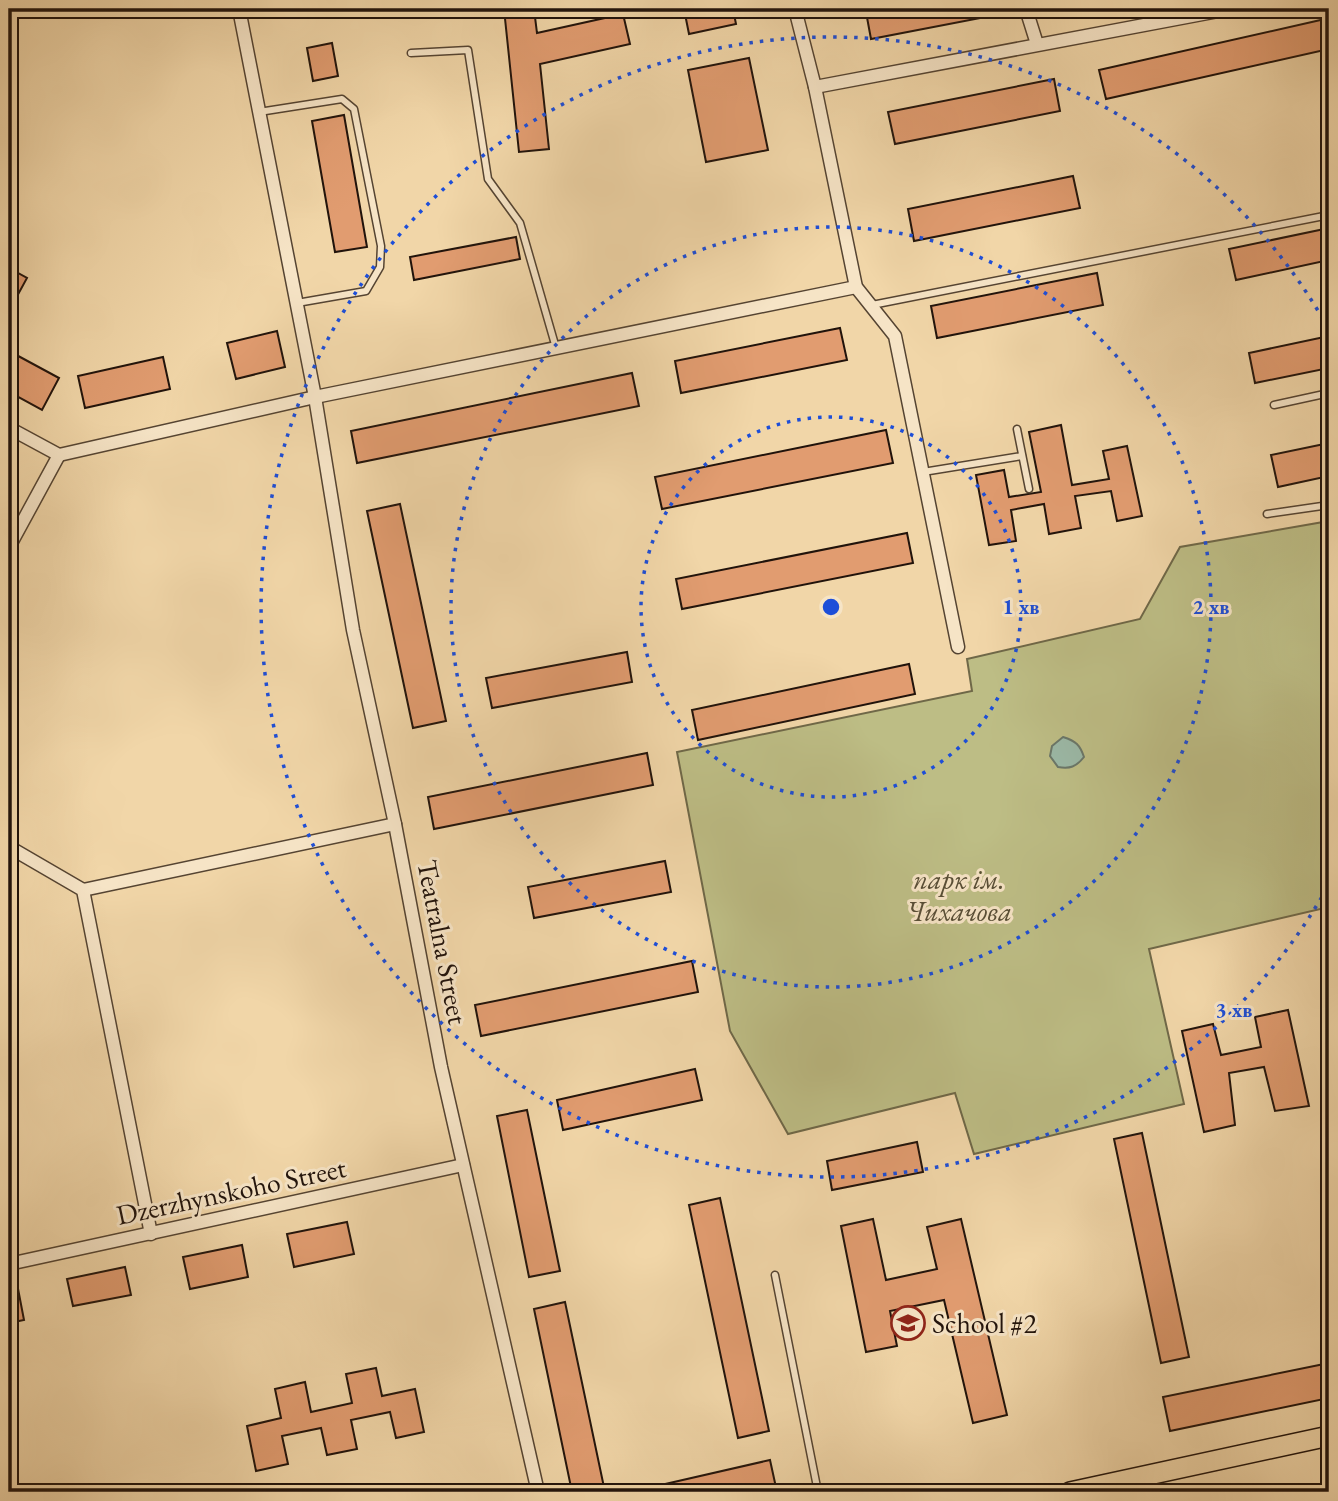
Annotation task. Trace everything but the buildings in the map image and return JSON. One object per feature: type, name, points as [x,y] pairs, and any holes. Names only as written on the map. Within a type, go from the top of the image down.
[{"type":"main road","points":[[1070,1492],[1329,1436]]},
{"type":"street","name":"Teatralna Street","points":[[239,9],[315,397],[353,629],[396,824],[441,1067],[538,1492]]},
{"type":"street","points":[[795,9],[816,87],[856,287],[895,336],[958,647]]},
{"type":"street","points":[[1026,9],[1037,44]]},
{"type":"street","points":[[816,87],[1229,9]]},
{"type":"street","points":[[9,428],[59,455],[315,397],[856,287]]},
{"type":"street","points":[[9,547],[59,455]]},
{"type":"street","points":[[9,847],[83,890],[396,824]]},
{"type":"street","points":[[83,890],[151,1234]]},
{"type":"street","name":"Dzerzhynskoho Street","points":[[9,1265],[463,1165]]},
{"type":"lane","points":[[411,53],[468,50],[488,179],[520,223],[556,348]]},
{"type":"lane","points":[[260,112],[342,99],[354,109],[381,246],[380,267],[366,292],[297,303]]},
{"type":"lane","points":[[870,305],[1329,215]]},
{"type":"lane","points":[[1273,405],[1329,393]]},
{"type":"lane","points":[[1017,429],[1030,489]]},
{"type":"lane","points":[[923,472],[1022,456]]},
{"type":"lane","points":[[1267,514],[1329,505]]},
{"type":"lane","points":[[775,1275],[818,1492]]},
{"type":"green space","name":"парк ім. Чихачова","points":[[1329,521],[1329,907],[1149,949],[1184,1104],[974,1154],[955,1093],[788,1134],[730,1031],[677,752],[972,691],[967,659],[1140,619],[1180,547]]},
{"type":"shaded area","points":[[1063,737],[1077,744],[1084,757],[1069,767],[1058,767],[1050,756],[1052,746]]},
{"type":"place","name":"School #2","points":[[908,1323]]}]
